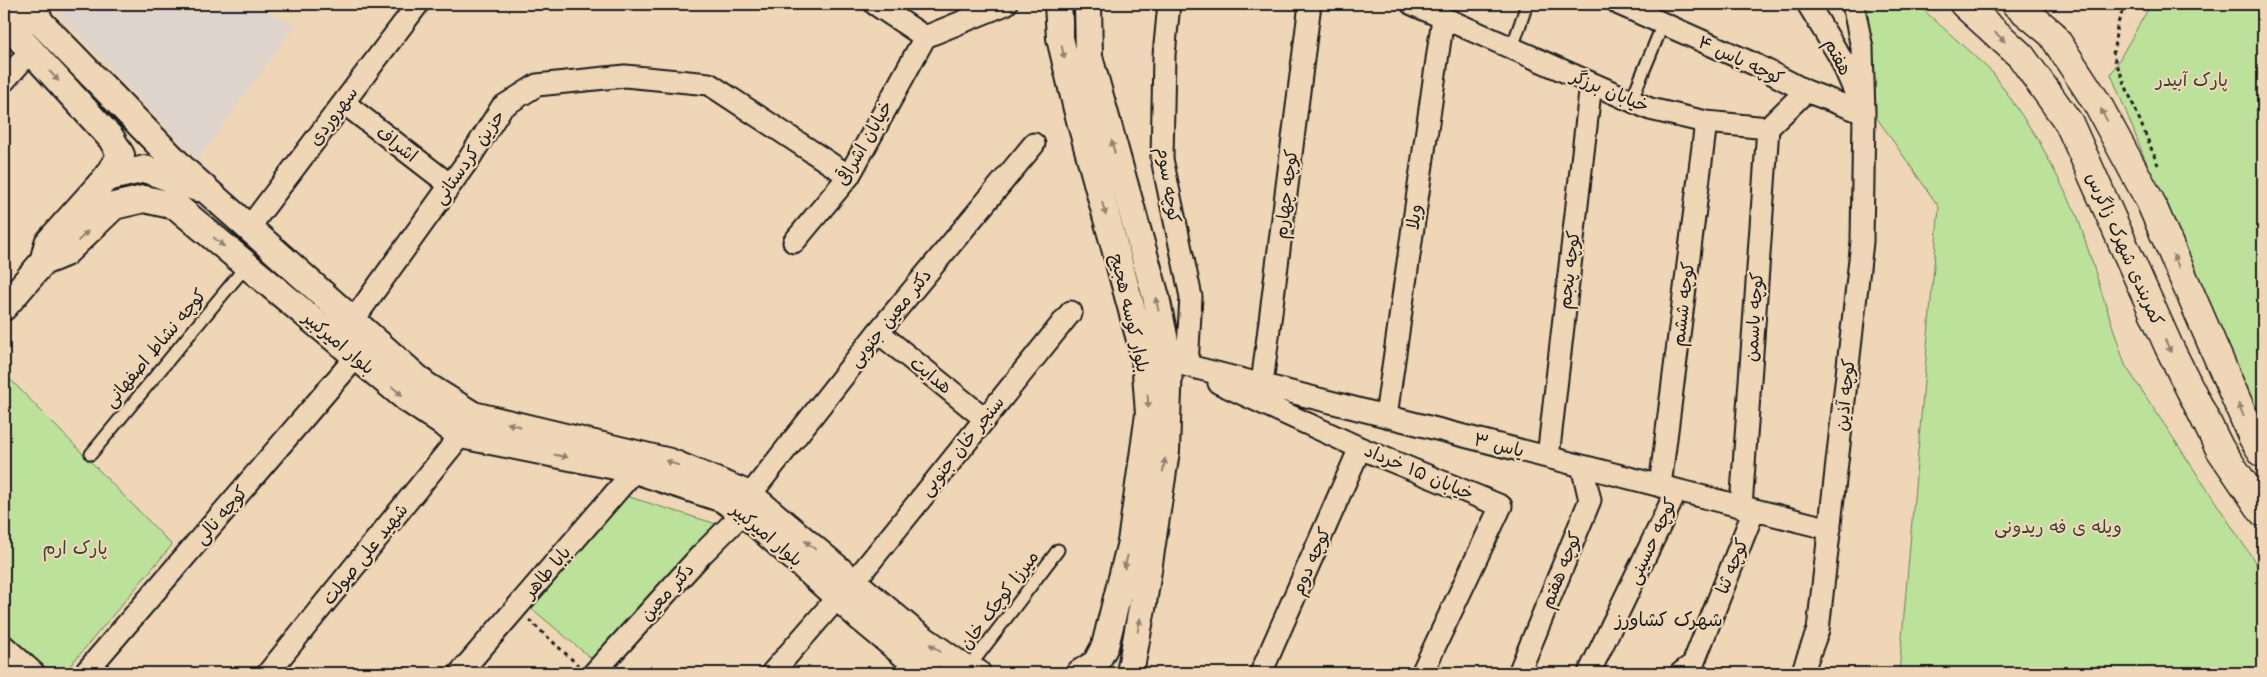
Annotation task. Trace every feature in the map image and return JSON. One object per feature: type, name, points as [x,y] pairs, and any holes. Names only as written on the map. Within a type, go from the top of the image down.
[{"type":"main road","name":"کمربندی شهرک زاگرس","points":[[1964,4],[2021,56],[2069,123],[2169,347],[2220,450],[2263,512]]},
{"type":"main road","points":[[2016,4],[2052,34],[2097,103],[2150,201],[2253,438],[2263,453]]},
{"type":"street","name":"بلوار امیرکبیر","points":[[31,4],[42,23],[207,192],[425,385],[467,425],[670,462],[746,504],[846,589],[927,673]]},
{"type":"street","name":"سهروردی","points":[[248,229],[418,4]]},
{"type":"street","points":[[875,4],[924,37],[1006,4]]},
{"type":"street","name":"بلوار کوسه هجیج","points":[[1058,4],[1060,38],[1077,109],[1167,361],[1149,414],[1131,542],[1105,646],[1096,663],[1080,673]]},
{"type":"street","name":"بلوار کوسه هجیج","points":[[1088,4],[1089,57],[1156,297],[1167,361],[1166,451],[1143,603],[1130,673]]},
{"type":"street","name":"کوچه سوم","points":[[1167,361],[1191,297],[1162,159],[1164,55],[1169,4]]},
{"type":"street","name":"کوچه چهارم","points":[[1262,384],[1310,4]]},
{"type":"street","name":"خیابان برزگر","points":[[1412,4],[1650,109],[1706,122],[1768,128]]},
{"type":"street","name":"کوچه یاس ۴","points":[[1619,4],[1754,64],[1806,91],[1864,113]]},
{"type":"street","name":"هفتم","points":[[1808,4],[1840,56],[1864,113]]},
{"type":"street","name":"کوچه آذین","points":[[1802,673],[1818,630],[1862,242],[1864,113],[1862,48],[1853,5]]},
{"type":"street","points":[[4,9],[22,41],[112,138],[121,155],[106,178],[48,243],[43,262],[4,306]]},
{"type":"street","name":"ویلا","points":[[1386,416],[1443,18]]},
{"type":"street","name":"خیابان اشراقی","points":[[794,242],[849,176],[924,37]]},
{"type":"street","points":[[6,72],[31,51]]},
{"type":"street","name":"حزین کردستانی","points":[[352,322],[450,185],[502,107],[537,85],[625,76],[709,84],[849,176]]},
{"type":"street","name":"کوچه پنجم","points":[[1548,457],[1591,83]]},
{"type":"street","points":[[1768,128],[1806,91]]},
{"type":"street","name":"اشراف","points":[[344,102],[450,185]]},
{"type":"street","name":"کوچه ششم","points":[[1668,488],[1706,122]]},
{"type":"street","name":"کوچه یاسمن","points":[[1748,508],[1768,128]]},
{"type":"street","name":"دکتر معین جنوبی","points":[[746,504],[878,332],[1034,144]]},
{"type":"street","points":[[106,178],[145,170],[207,192]]},
{"type":"street","name":"بلوار امیرکبیر","points":[[43,262],[65,253],[114,206],[144,199],[176,206],[406,398],[467,425],[635,470],[723,499],[746,504]]},
{"type":"street","name":"سنجر خان جنوبی","points":[[772,673],[846,589],[1071,312]]},
{"type":"street","name":"هدایت","points":[[878,332],[984,418]]},
{"type":"street","name":"کوچه نالی","points":[[85,673],[356,357]]},
{"type":"street","name":"یاس ۳","points":[[1167,361],[1830,529]]},
{"type":"street","name":"خیابان ۱۵ خرداد","points":[[1167,361],[1360,448],[1502,506],[1426,672]]},
{"type":"street","name":"شهید علی صولت","points":[[268,673],[467,425]]},
{"type":"street","name":"کوچه دوم","points":[[1260,673],[1360,448]]},
{"type":"street","name":"کوچه هفتم","points":[[1520,673],[1590,500],[1582,466]]},
{"type":"street","name":"بابا طاهر","points":[[460,673],[635,470]]},
{"type":"street","name":"کوچه حسینی","points":[[1589,673],[1668,488]]},
{"type":"street","name":"دکتر معین","points":[[587,670],[700,555],[746,504]]},
{"type":"street","name":"کوچه ثنا","points":[[1681,673],[1693,664],[1748,508]]},
{"type":"street","name":"بلوار امیرکبیر","points":[[846,589],[972,672]]},
{"type":"street","points":[[4,646],[34,673]]},
{"type":"street","points":[[1084,673],[1098,673]]},
{"type":"lane","points":[[1512,48],[1527,4]]},
{"type":"lane","points":[[1631,101],[1663,24]]},
{"type":"lane","name":"کوچه نشاط اصفهانی","points":[[91,454],[247,265]]},
{"type":"lane","name":"میرزا کوچک خان","points":[[972,672],[1058,550]]},
{"type":"path","points":[[515,609],[587,670]]},
{"type":"shaded area","points":[[53,4],[250,4],[295,25],[198,160],[60,15]]},
{"type":"green space","name":"ویله ی فه ریدونی","points":[[1873,4],[1917,4],[1994,74],[2039,141],[2077,215],[2125,365],[2263,574],[2263,673],[1899,673],[1939,207],[1872,111],[1868,10]]},
{"type":"green space","name":"پارک آبیدر","points":[[2151,4],[2263,4],[2263,445],[2255,434],[2111,74]]},
{"type":"green space","name":"پارک ارم","points":[[4,373],[172,545],[64,673],[37,673],[4,639]]},
{"type":"green space","points":[[613,492],[723,526],[598,664],[518,597]]},
{"type":"district","name":"شهرک کشاورز","points":[[1669,619]]}]
